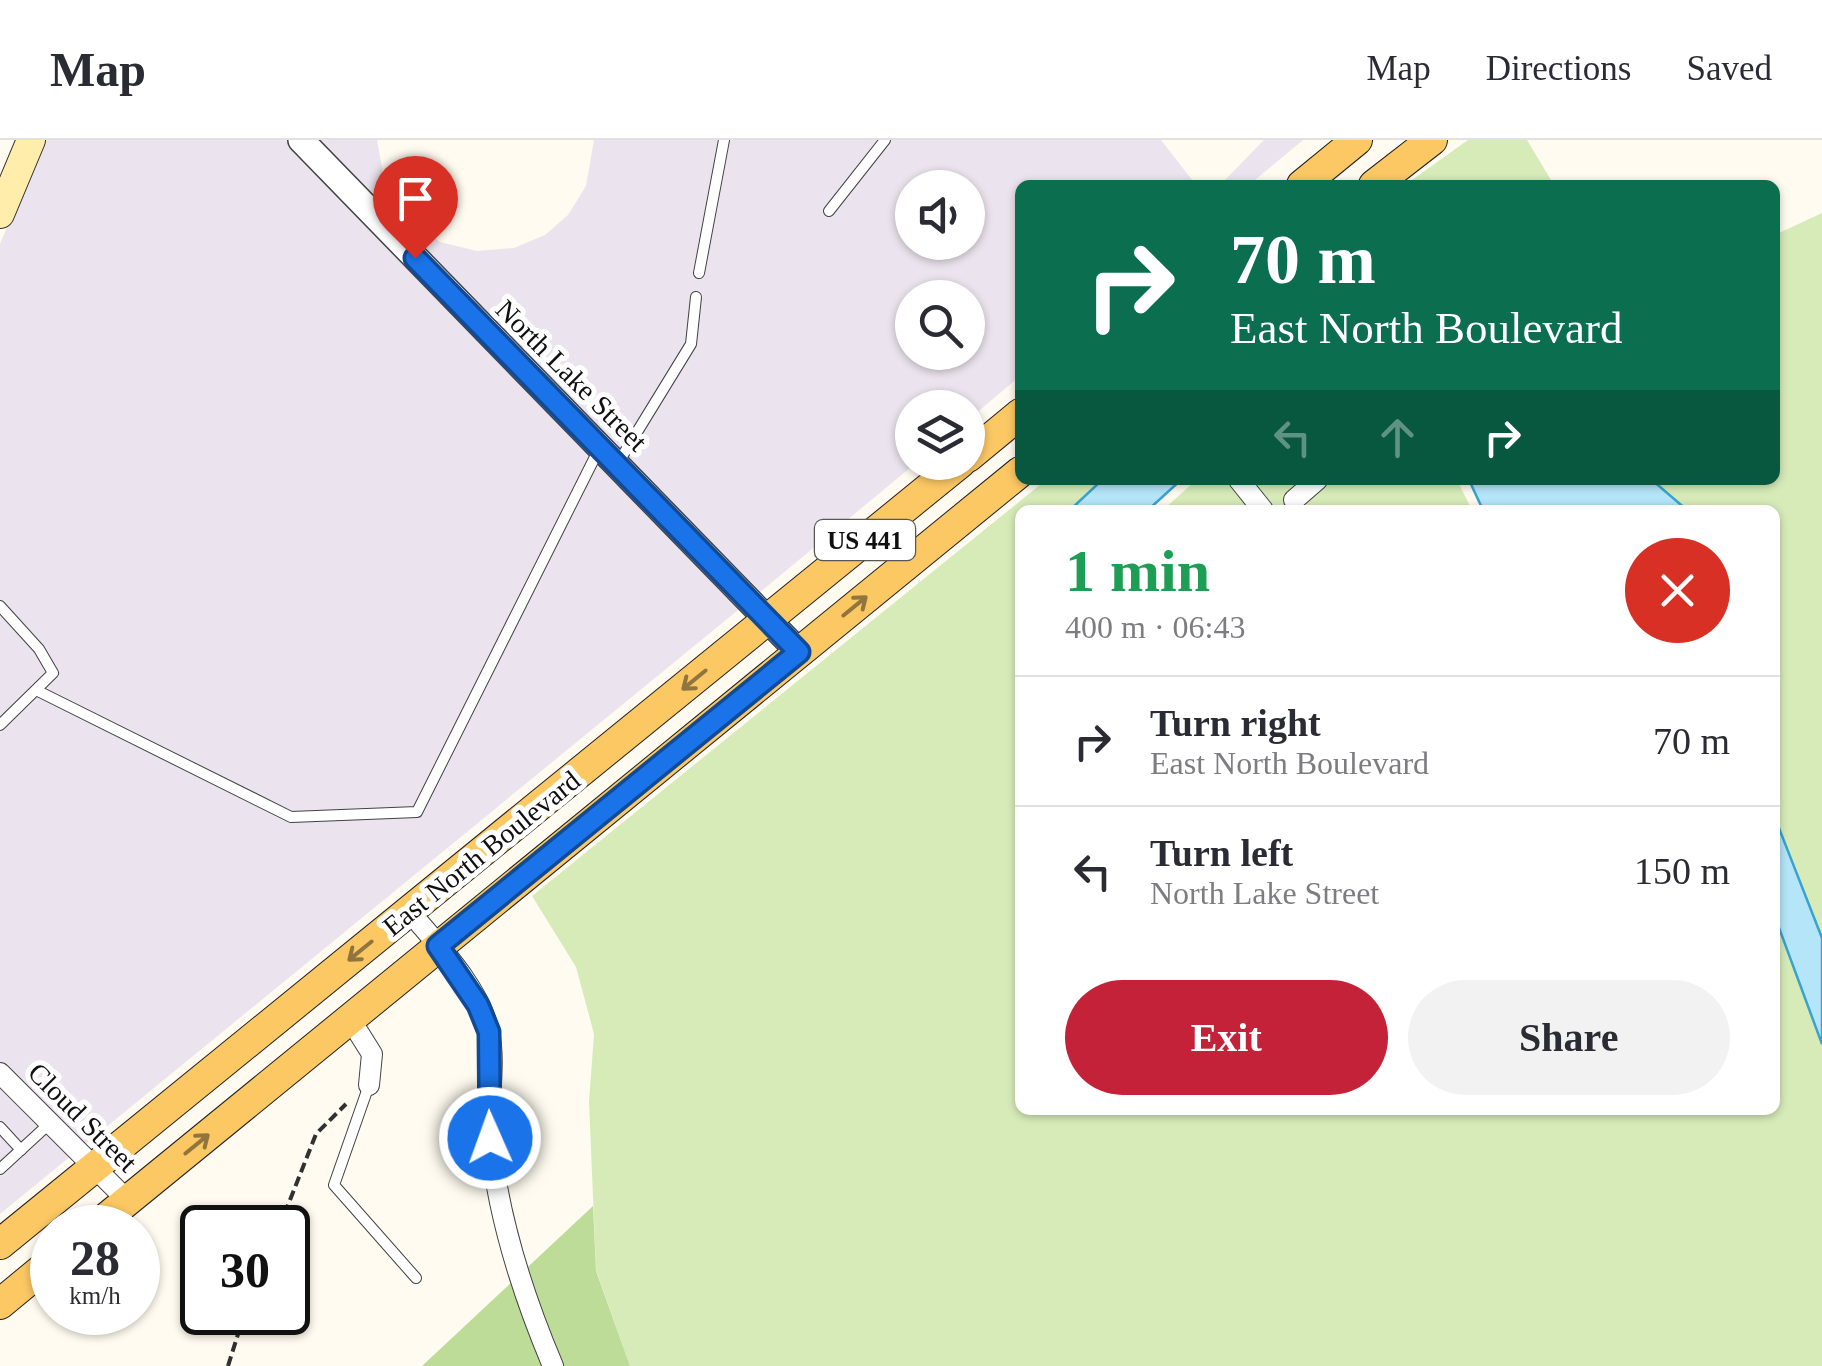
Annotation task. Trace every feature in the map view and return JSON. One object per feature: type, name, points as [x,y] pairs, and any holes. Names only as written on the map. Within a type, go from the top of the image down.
[{"type":"main road","points":[[0,214],[31,140]]},
{"type":"main road","points":[[1308,180],[1357,140]]},
{"type":"main road","points":[[1380,180],[1432,140]]},
{"type":"main road","points":[[985,443],[1015,418]]},
{"type":"main road","name":"East North Boulevard","points":[[121,1205],[1015,476]]},
{"type":"main road","name":"East North Boulevard","points":[[0,1244],[939,480]]},
{"type":"main road","points":[[0,1304],[30,1279]]},
{"type":"street","name":"North Lake Street","points":[[301,140],[799,652]]},
{"type":"street","points":[[1243,485],[1259,505]]},
{"type":"street","points":[[1294,500],[1311,485]]},
{"type":"street","points":[[409,911],[478,1005],[489,1032],[490,1138],[503,1217],[522,1286],[552,1366]]},
{"type":"street","points":[[350,1019],[372,1054],[370,1086]]},
{"type":"street","name":"Cloud Street","points":[[0,1072],[127,1200]]},
{"type":"lane","points":[[699,273],[724,140]]},
{"type":"lane","points":[[829,211],[885,140]]},
{"type":"lane","points":[[38,692],[291,816],[417,812],[609,455],[691,344],[696,298]]},
{"type":"lane","points":[[0,606],[39,649],[54,673],[0,725]]},
{"type":"lane","points":[[370,1086],[334,1185],[416,1278]]},
{"type":"lane","points":[[0,1169],[50,1123]]},
{"type":"lane","points":[[0,1127],[21,1150]]},
{"type":"path","points":[[288,1205],[316,1134],[370,1086]]},
{"type":"path","points":[[228,1366],[238,1335]]},
{"type":"shaded area","points":[[43,140],[287,140],[743,606],[0,1214],[0,244]]},
{"type":"shaded area","points":[[315,140],[377,140],[386,189],[409,220],[440,242],[477,251],[514,248],[545,235],[568,215],[586,186],[594,140],[1161,140],[1192,180],[1015,180],[1015,380],[985,406],[985,390],[895,390],[895,480],[759,593]]},
{"type":"shaded area","points":[[1264,140],[1303,140],[1255,180],[1225,180]]},
{"type":"green space","points":[[1468,140],[1527,140],[1551,180],[1412,180]]},
{"type":"green space","points":[[1822,213],[1822,938],[1780,831],[1780,505],[1681,505],[1658,485],[1780,485],[1780,233]]},
{"type":"green space","points":[[1040,485],[1097,485],[1075,505],[1015,505]]},
{"type":"green space","points":[[1190,485],[1460,485],[1470,505],[1168,505]]},
{"type":"green space","points":[[1015,505],[1015,1115],[1780,1115],[1780,931],[1822,1044],[1822,1366],[630,1366],[596,1270],[589,1101],[594,1034],[576,967],[532,896]]},
{"type":"green space","points":[[593,1206],[596,1271],[630,1366],[422,1366]]},
{"type":"water","points":[[1097,485],[1176,485],[1154,505],[1075,505]]},
{"type":"water","points":[[1471,485],[1658,485],[1681,505],[1481,505]]},
{"type":"water","points":[[1780,831],[1822,938],[1822,1044],[1780,931]]},
{"type":"route","points":[[415,258],[799,652],[438,946],[478,1005],[489,1032],[490,1138]]}]
